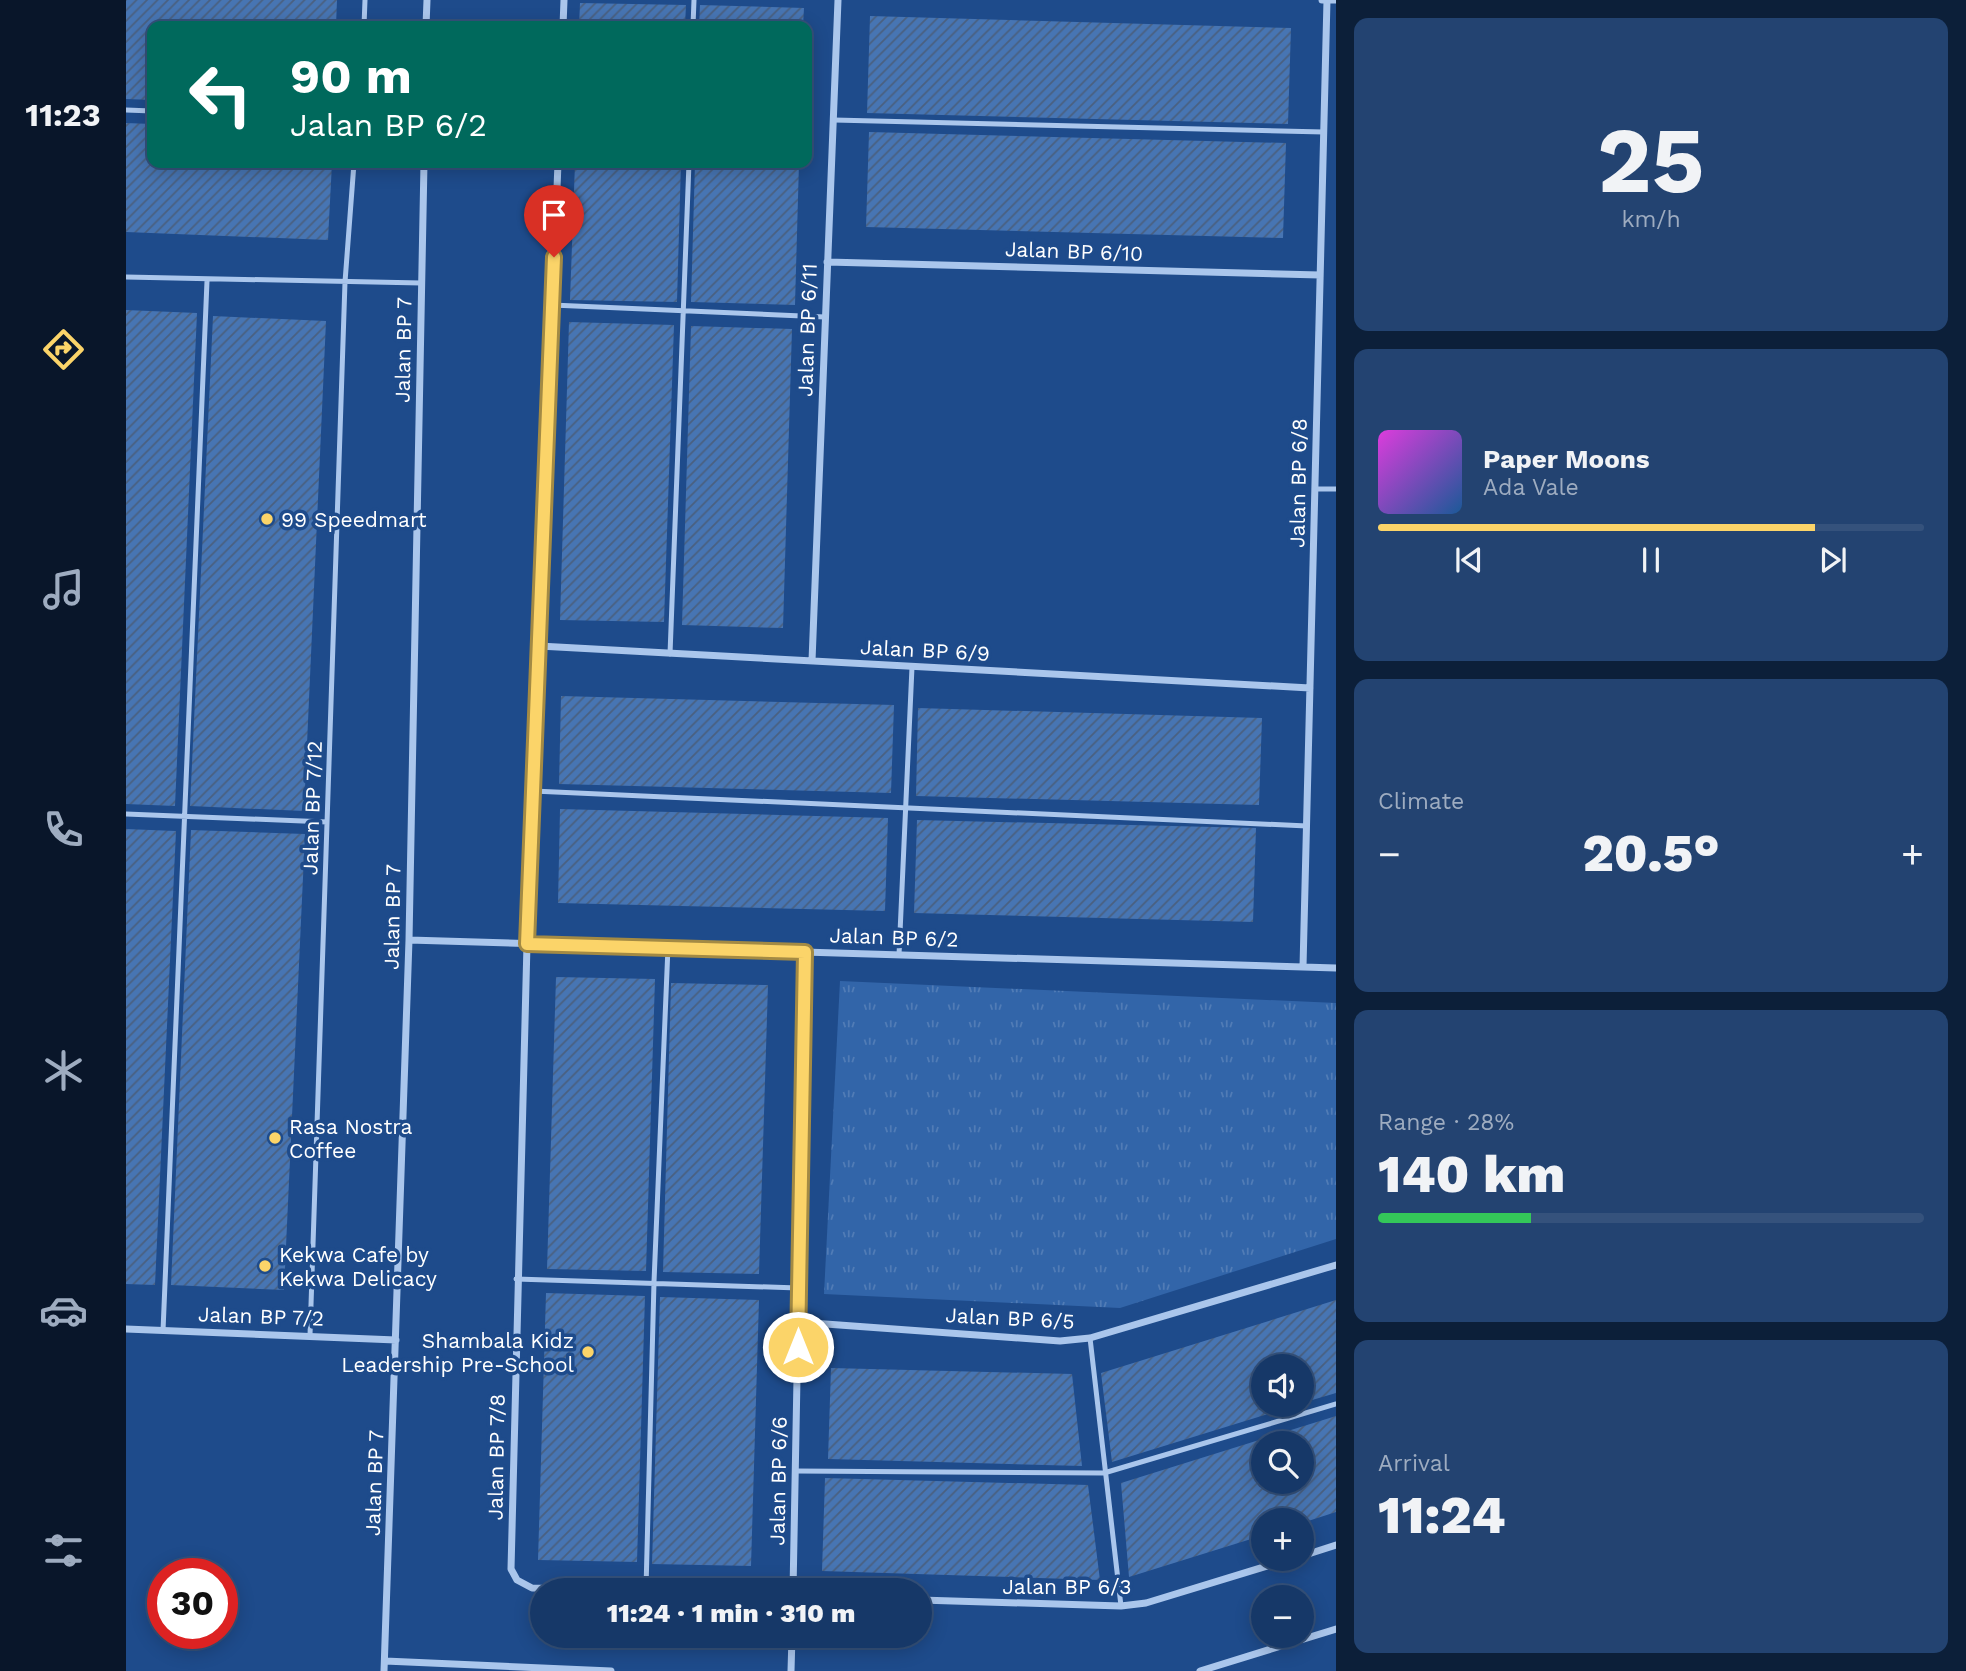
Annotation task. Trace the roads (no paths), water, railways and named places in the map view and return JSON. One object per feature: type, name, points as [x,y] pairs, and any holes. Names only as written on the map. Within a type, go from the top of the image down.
[{"type":"street","points":[[426,21],[427,0]]},
{"type":"street","points":[[563,21],[564,0]]},
{"type":"street","name":"Jalan BP 6/11","points":[[811,662],[838,0]]},
{"type":"street","points":[[1326,0],[1336,1]]},
{"type":"street","name":"Jalan BP 6/8","points":[[1303,967],[1326,0]]},
{"type":"street","name":"Jalan BP 7","points":[[384,1671],[409,940],[424,168]]},
{"type":"street","name":"Jalan BP 7/8","points":[[530,1586],[517,1580],[511,1569],[516,1279],[558,168]]},
{"type":"street","name":"Jalan BP 6/10","points":[[827,262],[1320,275]]},
{"type":"street","name":"Jalan BP 6/9","points":[[539,646],[1310,688]]},
{"type":"street","name":"Jalan BP 6/2","points":[[409,940],[1336,968]]},
{"type":"street","name":"Jalan BP 6/6","points":[[793,1578],[805,952]]},
{"type":"street","name":"Jalan BP 6/5","points":[[798,1322],[1060,1341],[1090,1338],[1336,1265]]},
{"type":"street","name":"Jalan BP 7/2","points":[[126,1329],[396,1340]]},
{"type":"street","points":[[1314,1552],[1336,1545]]},
{"type":"street","name":"Jalan BP 6/3","points":[[932,1600],[1121,1606],[1146,1603],[1251,1571]]},
{"type":"street","points":[[1200,1671],[1336,1629]]},
{"type":"street","points":[[791,1671],[792,1648]]},
{"type":"street","points":[[385,1661],[611,1671]]},
{"type":"lane","points":[[363,21],[365,0]]},
{"type":"lane","points":[[693,21],[694,0]]},
{"type":"lane","points":[[126,110],[147,111]]},
{"type":"lane","points":[[834,120],[1324,132]]},
{"type":"lane","name":"Jalan BP 7/12","points":[[310,1335],[345,282],[354,168]]},
{"type":"lane","points":[[670,654],[689,168]]},
{"type":"lane","points":[[126,277],[207,281],[421,283]]},
{"type":"lane","points":[[163,1331],[207,281]]},
{"type":"lane","points":[[552,305],[825,317]]},
{"type":"lane","points":[[1315,489],[1336,489]]},
{"type":"lane","points":[[899,955],[912,667]]},
{"type":"lane","points":[[533,791],[1307,826]]},
{"type":"lane","points":[[126,814],[327,822]]},
{"type":"lane","points":[[646,1578],[654,1282],[668,947]]},
{"type":"lane","points":[[516,1279],[797,1288]]},
{"type":"lane","points":[[1090,1338],[1121,1606]]},
{"type":"lane","points":[[796,1471],[1104,1473],[1336,1404]]},
{"type":"place","name":"99 Speedmart","points":[[267,519]]},
{"type":"place","name":"Rasa Nostra Coffee","points":[[275,1138]]},
{"type":"place","name":"Kekwa Cafe by Kekwa Delicacy","points":[[265,1266]]},
{"type":"place","name":"Shambala Kidz Leadership Pre-School","points":[[588,1352]]}]
